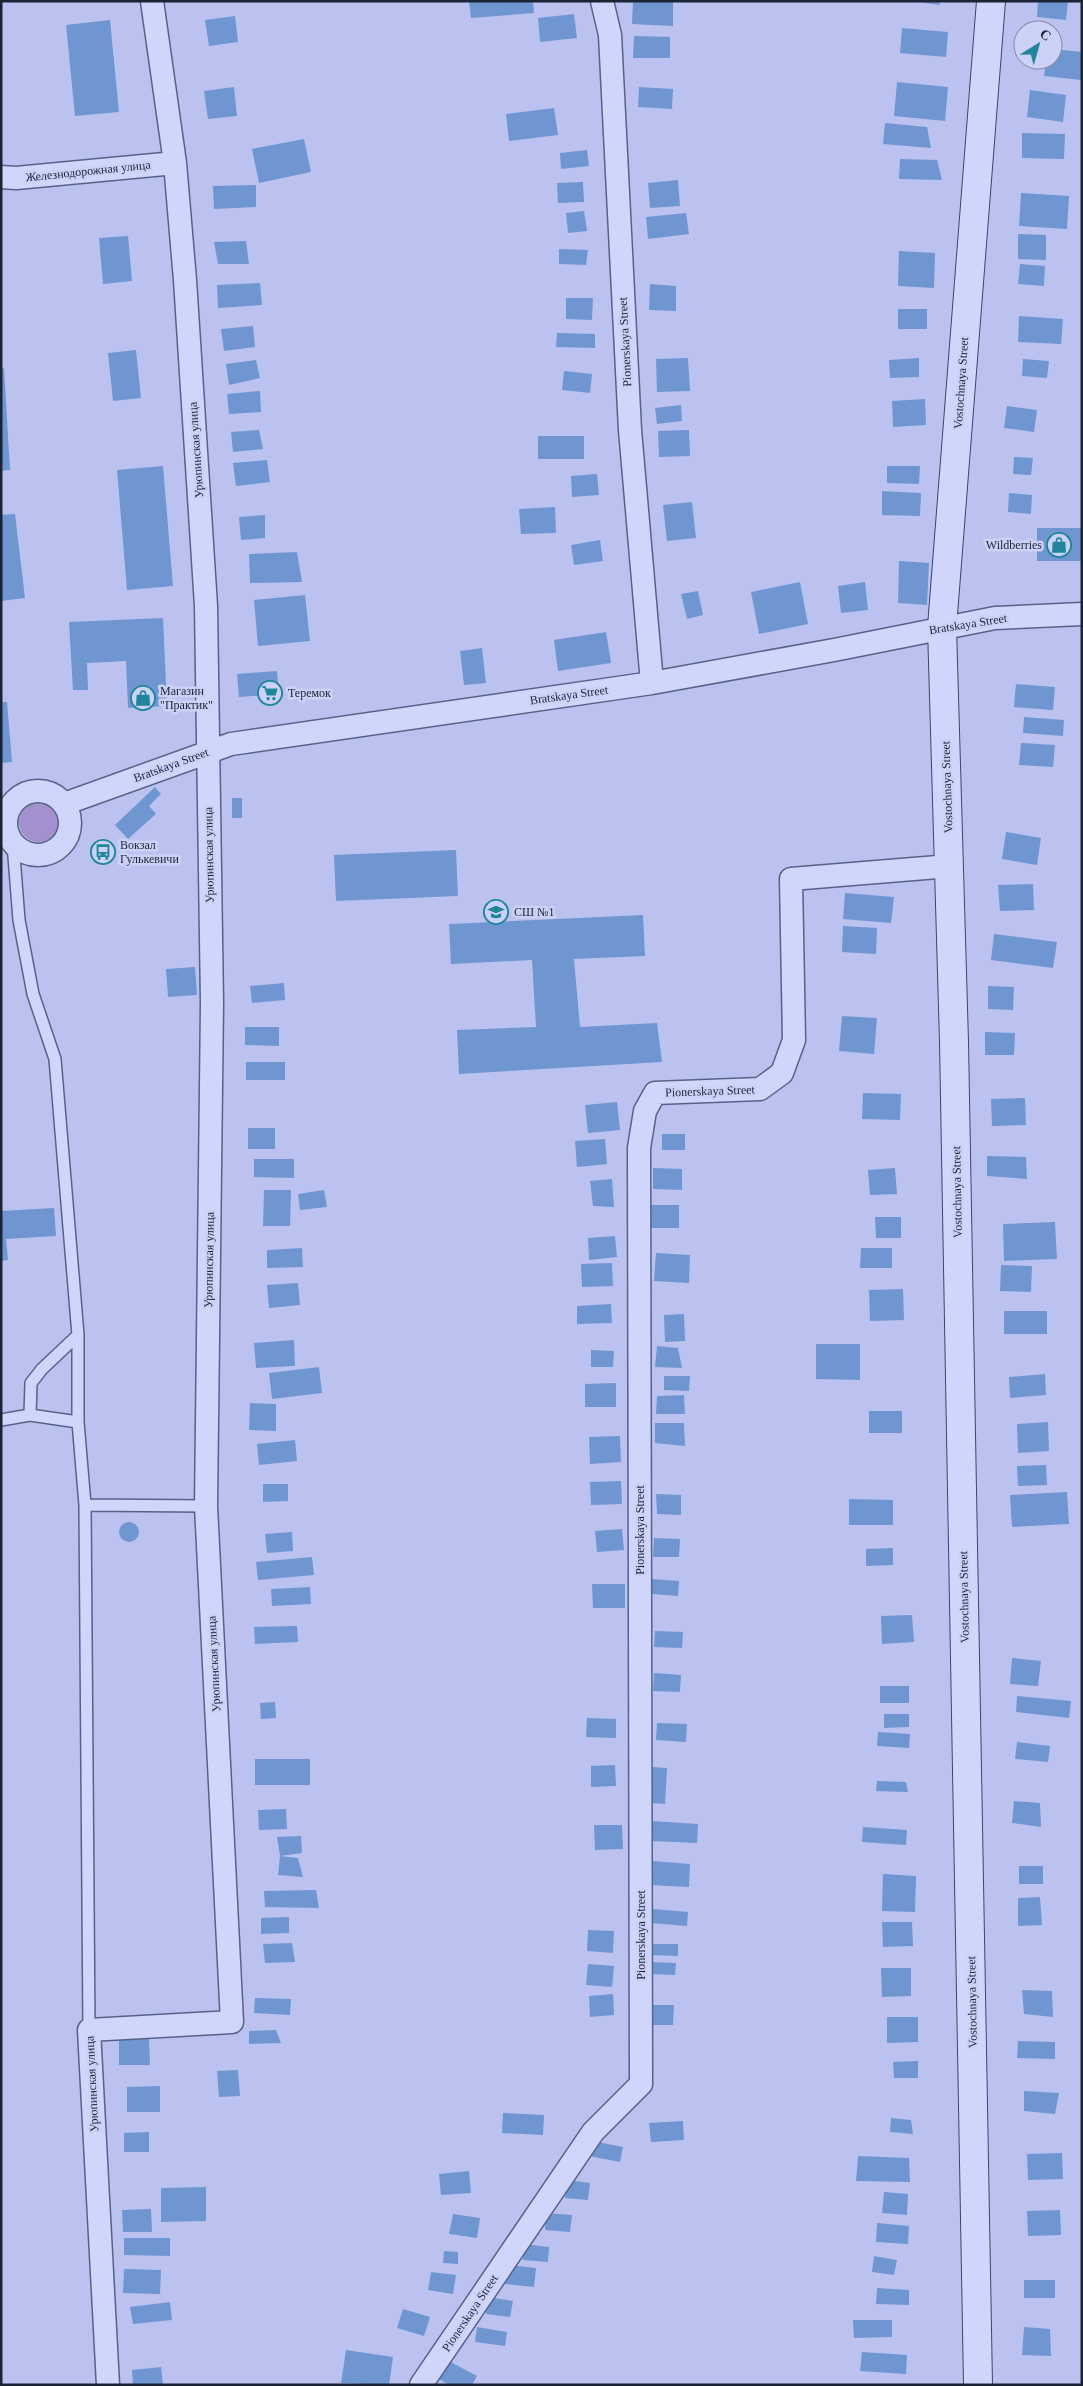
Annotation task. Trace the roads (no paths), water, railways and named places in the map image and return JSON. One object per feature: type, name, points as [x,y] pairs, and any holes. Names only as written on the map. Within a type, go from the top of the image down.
[{"type":"street","name":"Урюпинская улица","points":[[108,2385],[89,2030],[232,2022],[206,1506],[212,1003],[206,606],[175,163],[152,1]]},
{"type":"street","name":"Pionerskaya Street","points":[[602,1],[610,35],[630,430],[652,683]]},
{"type":"street","name":"Vostochnaya Street","points":[[978,2385],[950,866],[942,627],[991,1]]},
{"type":"street","name":"Железнодорожная улица","points":[[1,177],[16,178],[175,163]]},
{"type":"street","name":"Bratskaya Street","points":[[64,804],[231,744],[652,683],[834,650],[994,618],[1082,614]]},
{"type":"street","points":[[47,792],[64,804],[70,824],[62,844],[53,851],[43,854],[32,854],[22,851],[14,844],[6,825],[11,806],[18,798],[27,793],[47,792]]},
{"type":"street","name":"Pionerskaya Street","points":[[421,2385],[593,2132],[641,2084],[639,1148],[645,1111],[655,1093],[760,1089],[782,1073],[794,1040],[791,879],[950,866]]},
{"type":"lane","points":[[14,844],[19,920],[31,985],[55,1059],[78,1335],[78,1422],[85,1505],[89,2030]]},
{"type":"lane","points":[[30,1415],[31,1383],[42,1369],[78,1335]]},
{"type":"lane","points":[[1,1420],[30,1415],[78,1422]]},
{"type":"lane","points":[[85,1505],[206,1506]]},
{"type":"place","name":"Wildberries","points":[[1059,545]]},
{"type":"place","name":"Теремок","points":[[270,693]]},
{"type":"place","name":"Магазин \"Практик\"","points":[[143,698]]},
{"type":"place","name":"Вокзал Гулькевичи","points":[[103,852]]},
{"type":"place","name":"СШ №1","points":[[496,912]]}]
